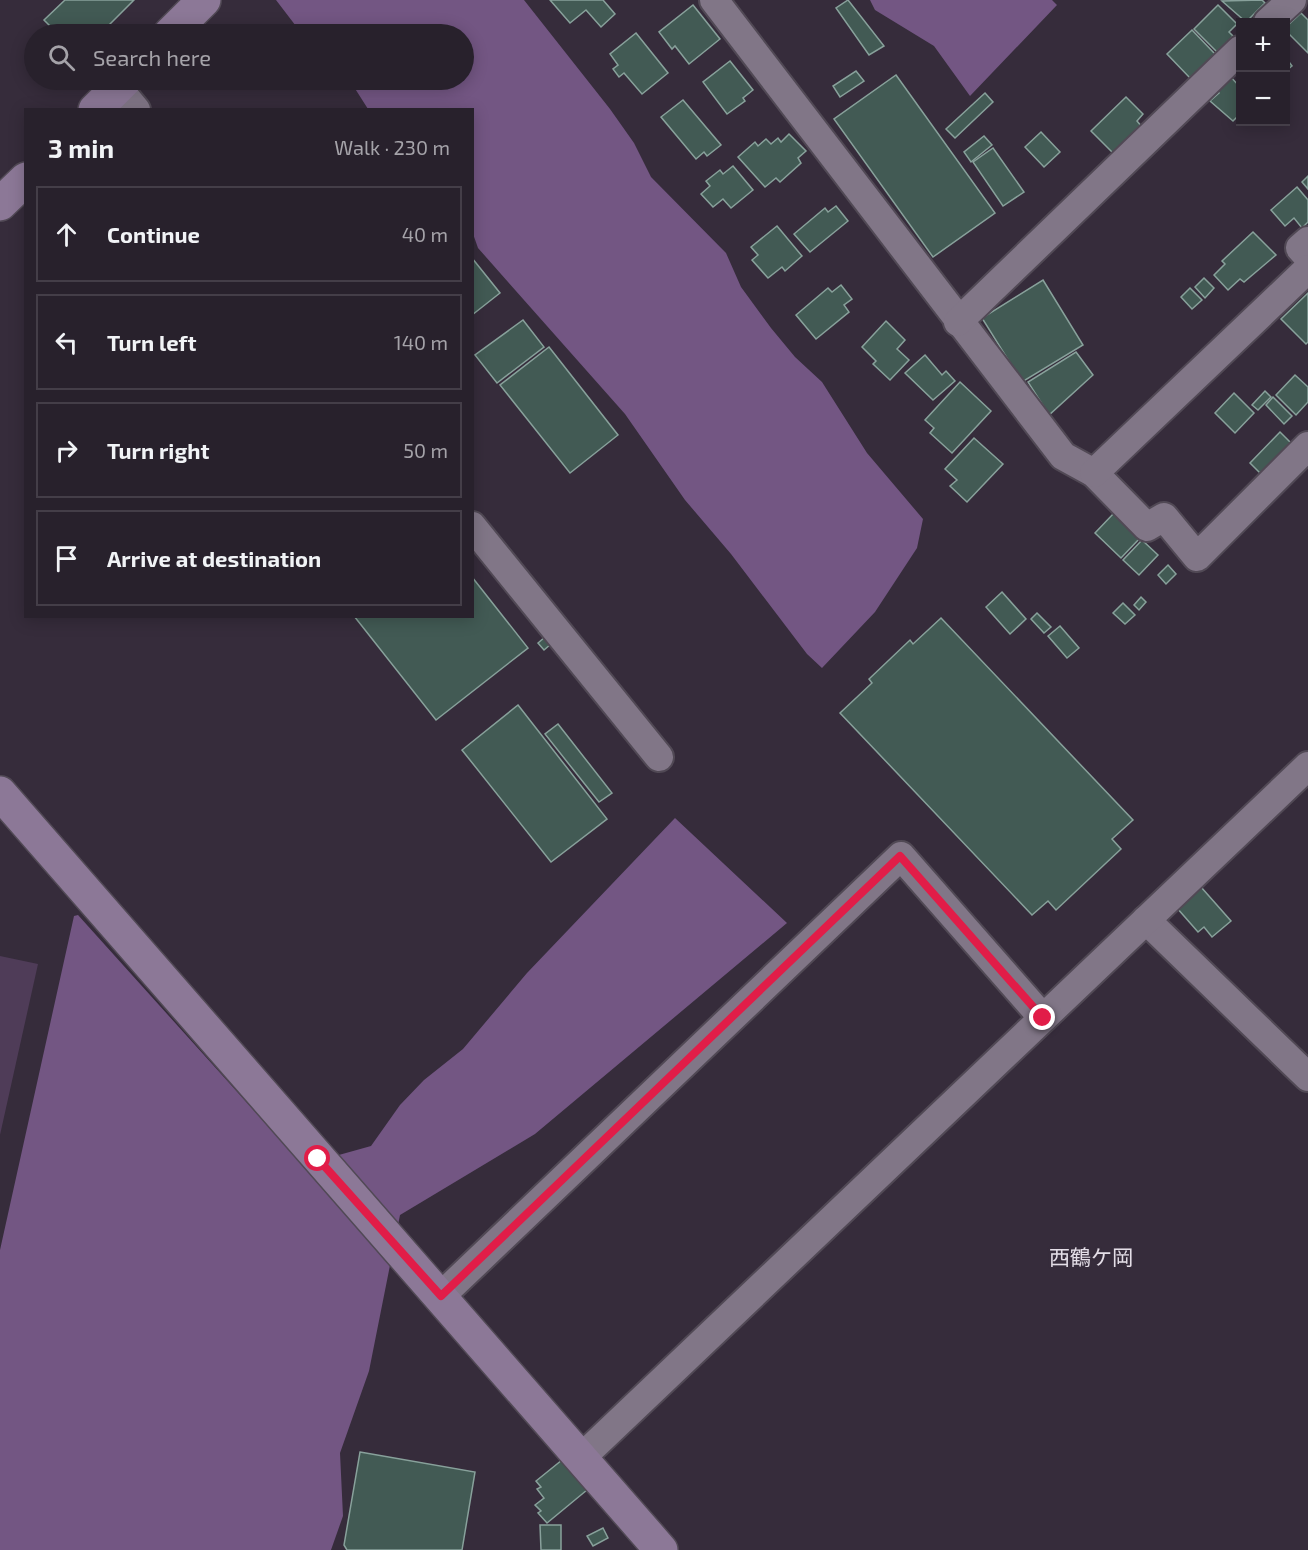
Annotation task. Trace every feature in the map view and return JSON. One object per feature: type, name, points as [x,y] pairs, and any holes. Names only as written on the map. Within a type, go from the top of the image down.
[{"type":"street","points":[[180,24],[204,0]]},
{"type":"street","points":[[714,0],[958,322],[1063,456],[1094,473],[1147,527],[1164,517],[1197,557],[1308,446]]},
{"type":"street","points":[[1273,18],[1292,0]]},
{"type":"street","points":[[958,322],[1236,54]]},
{"type":"street","points":[[0,204],[24,181]]},
{"type":"street","points":[[1308,241],[1299,248],[1308,257]]},
{"type":"street","points":[[1094,473],[1308,269]]},
{"type":"street","points":[[474,528],[659,757]]},
{"type":"street","points":[[581,1458],[1308,766]]},
{"type":"street","points":[[0,793],[661,1550]]},
{"type":"street","points":[[441,1296],[900,856],[1043,1018]]},
{"type":"street","points":[[1146,920],[1308,1077]]},
{"type":"shaded area","points":[[276,0],[524,0],[610,109],[634,143],[651,177],[726,253],[741,287],[771,328],[795,357],[822,382],[867,453],[923,519],[917,548],[875,612],[822,668],[807,654],[731,554],[685,500],[625,414],[478,248],[474,237],[474,108],[367,108],[356,90],[474,90],[474,24],[294,24]]},
{"type":"shaded area","points":[[870,0],[1052,0],[1057,5],[970,96],[934,46],[875,10]]},
{"type":"shaded area","points":[[675,818],[787,923],[535,1134],[400,1215],[369,1371],[340,1453],[343,1516],[331,1550],[0,1550],[0,1250],[74,916],[78,915],[303,1165],[371,1146],[400,1105],[424,1080],[463,1049],[527,973]]},
{"type":"shaded area","points":[[0,956],[38,964],[0,1135]]},
{"type":"building","points":[[65,0],[134,0],[110,24],[48,24],[44,20]]},
{"type":"building","points":[[550,0],[603,0],[615,14],[601,27],[586,10],[570,23]]},
{"type":"building","points":[[848,0],[884,46],[869,55],[836,8]]},
{"type":"building","points":[[1262,0],[1265,3],[1250,18],[1241,18],[1222,1]]},
{"type":"building","points":[[693,5],[720,39],[689,64],[675,46],[672,49],[659,32]]},
{"type":"building","points":[[1218,5],[1236,23],[1229,32],[1233,36],[1217,52],[1194,29]]},
{"type":"building","points":[[1301,13],[1308,20],[1308,53],[1290,35],[1290,23]]},
{"type":"building","points":[[1192,30],[1215,54],[1190,78],[1167,54]]},
{"type":"building","points":[[636,33],[668,73],[642,94],[624,73],[619,77],[613,69],[618,65],[610,54]]},
{"type":"building","points":[[730,61],[753,90],[743,98],[745,101],[727,114],[703,82]]},
{"type":"building","points":[[856,71],[864,81],[840,97],[833,86]]},
{"type":"building","points":[[896,75],[995,213],[933,257],[834,119]]},
{"type":"building","points":[[1229,75],[1236,83],[1236,118],[1233,121],[1210,101],[1219,93],[1214,88]]},
{"type":"building","points":[[985,93],[993,102],[955,138],[946,129]]},
{"type":"building","points":[[1126,97],[1143,114],[1137,121],[1142,127],[1114,154],[1091,131]]},
{"type":"building","points":[[683,100],[721,145],[707,156],[704,152],[696,159],[661,117]]},
{"type":"building","points":[[1041,132],[1060,152],[1044,167],[1025,147]]},
{"type":"building","points":[[789,134],[806,151],[798,158],[801,163],[780,182],[776,178],[765,187],[738,157],[755,142],[758,146],[766,139],[771,144],[778,138],[781,142]]},
{"type":"building","points":[[984,136],[992,145],[971,162],[964,152]]},
{"type":"building","points":[[993,148],[1024,192],[1003,206],[973,162]]},
{"type":"building","points":[[733,166],[753,190],[731,208],[723,199],[713,207],[701,194],[710,186],[706,181],[720,170],[723,174]]},
{"type":"building","points":[[1308,176],[1308,189],[1302,182]]},
{"type":"building","points":[[1297,187],[1308,200],[1308,222],[1302,228],[1294,218],[1285,226],[1271,210]]},
{"type":"building","points":[[836,206],[848,221],[810,252],[794,234],[825,208],[828,212]]},
{"type":"building","points":[[777,226],[802,256],[785,271],[782,267],[768,278],[752,260],[758,255],[751,247]]},
{"type":"building","points":[[1253,232],[1276,255],[1244,282],[1240,279],[1228,290],[1214,275],[1225,264],[1222,261]]},
{"type":"building","points":[[474,260],[500,293],[474,313]]},
{"type":"building","points":[[1204,278],[1214,288],[1205,298],[1195,287]]},
{"type":"building","points":[[1043,280],[1083,345],[1022,382],[982,318]]},
{"type":"building","points":[[841,285],[852,299],[844,305],[849,312],[816,339],[796,315],[828,288],[832,292]]},
{"type":"building","points":[[1190,288],[1202,300],[1192,309],[1181,297]]},
{"type":"building","points":[[1308,293],[1308,342],[1306,344],[1281,319]]},
{"type":"building","points":[[523,320],[544,347],[497,383],[475,355]]},
{"type":"building","points":[[886,321],[905,340],[897,349],[909,360],[890,380],[873,364],[876,361],[862,347]]},
{"type":"building","points":[[549,347],[618,435],[570,473],[500,385]]},
{"type":"building","points":[[1076,352],[1093,375],[1049,415],[1028,382]]},
{"type":"building","points":[[925,355],[942,375],[946,371],[955,381],[933,400],[905,373]]},
{"type":"building","points":[[1295,375],[1308,387],[1308,402],[1296,415],[1276,395]]},
{"type":"building","points":[[960,382],[991,411],[952,453],[930,433],[934,428],[925,420]]},
{"type":"building","points":[[1265,391],[1271,397],[1258,410],[1252,405]]},
{"type":"building","points":[[1234,393],[1254,413],[1235,433],[1215,413]]},
{"type":"building","points":[[1273,397],[1292,416],[1284,424],[1266,405]]},
{"type":"building","points":[[1280,432],[1298,450],[1268,481],[1250,463]]},
{"type":"building","points":[[974,438],[1003,464],[967,502],[950,486],[957,480],[945,469]]},
{"type":"building","points":[[1114,513],[1140,538],[1121,558],[1095,533]]},
{"type":"building","points":[[1142,540],[1158,555],[1139,575],[1123,560]]},
{"type":"building","points":[[1168,565],[1176,574],[1166,584],[1158,575]]},
{"type":"building","points":[[474,580],[528,648],[436,720],[356,618],[474,618]]},
{"type":"building","points":[[1002,592],[1026,619],[1010,634],[986,607]]},
{"type":"building","points":[[1141,597],[1146,602],[1139,610],[1134,605]]},
{"type":"building","points":[[1123,603],[1135,615],[1125,624],[1113,613]]},
{"type":"building","points":[[1037,613],[1051,627],[1044,633],[1031,619]]},
{"type":"building","points":[[941,618],[1133,820],[1112,839],[1121,849],[1056,910],[1048,901],[1032,915],[840,713],[872,683],[869,679],[910,640],[913,644]]},
{"type":"building","points":[[1060,626],[1079,648],[1067,658],[1048,636]]},
{"type":"building","points":[[545,637],[551,644],[544,650],[538,643]]},
{"type":"building","points":[[518,705],[607,819],[551,862],[462,750]]},
{"type":"building","points":[[558,724],[612,793],[599,802],[545,734]]},
{"type":"building","points":[[1201,887],[1231,921],[1212,937],[1204,927],[1198,932],[1177,908]]},
{"type":"building","points":[[360,1452],[475,1472],[462,1550],[347,1550],[344,1545]]},
{"type":"building","points":[[562,1460],[587,1490],[547,1523],[538,1513],[541,1511],[535,1505],[544,1498],[537,1489],[541,1487],[536,1481]]},
{"type":"building","points":[[540,1525],[561,1525],[561,1550],[541,1550]]},
{"type":"building","points":[[603,1528],[608,1538],[593,1546],[587,1536]]},
{"type":"district","name":"西鶴ケ岡","points":[[1091,1256]]},
{"type":"route","points":[[318,1159],[441,1296],[900,856],[1043,1018]]}]
